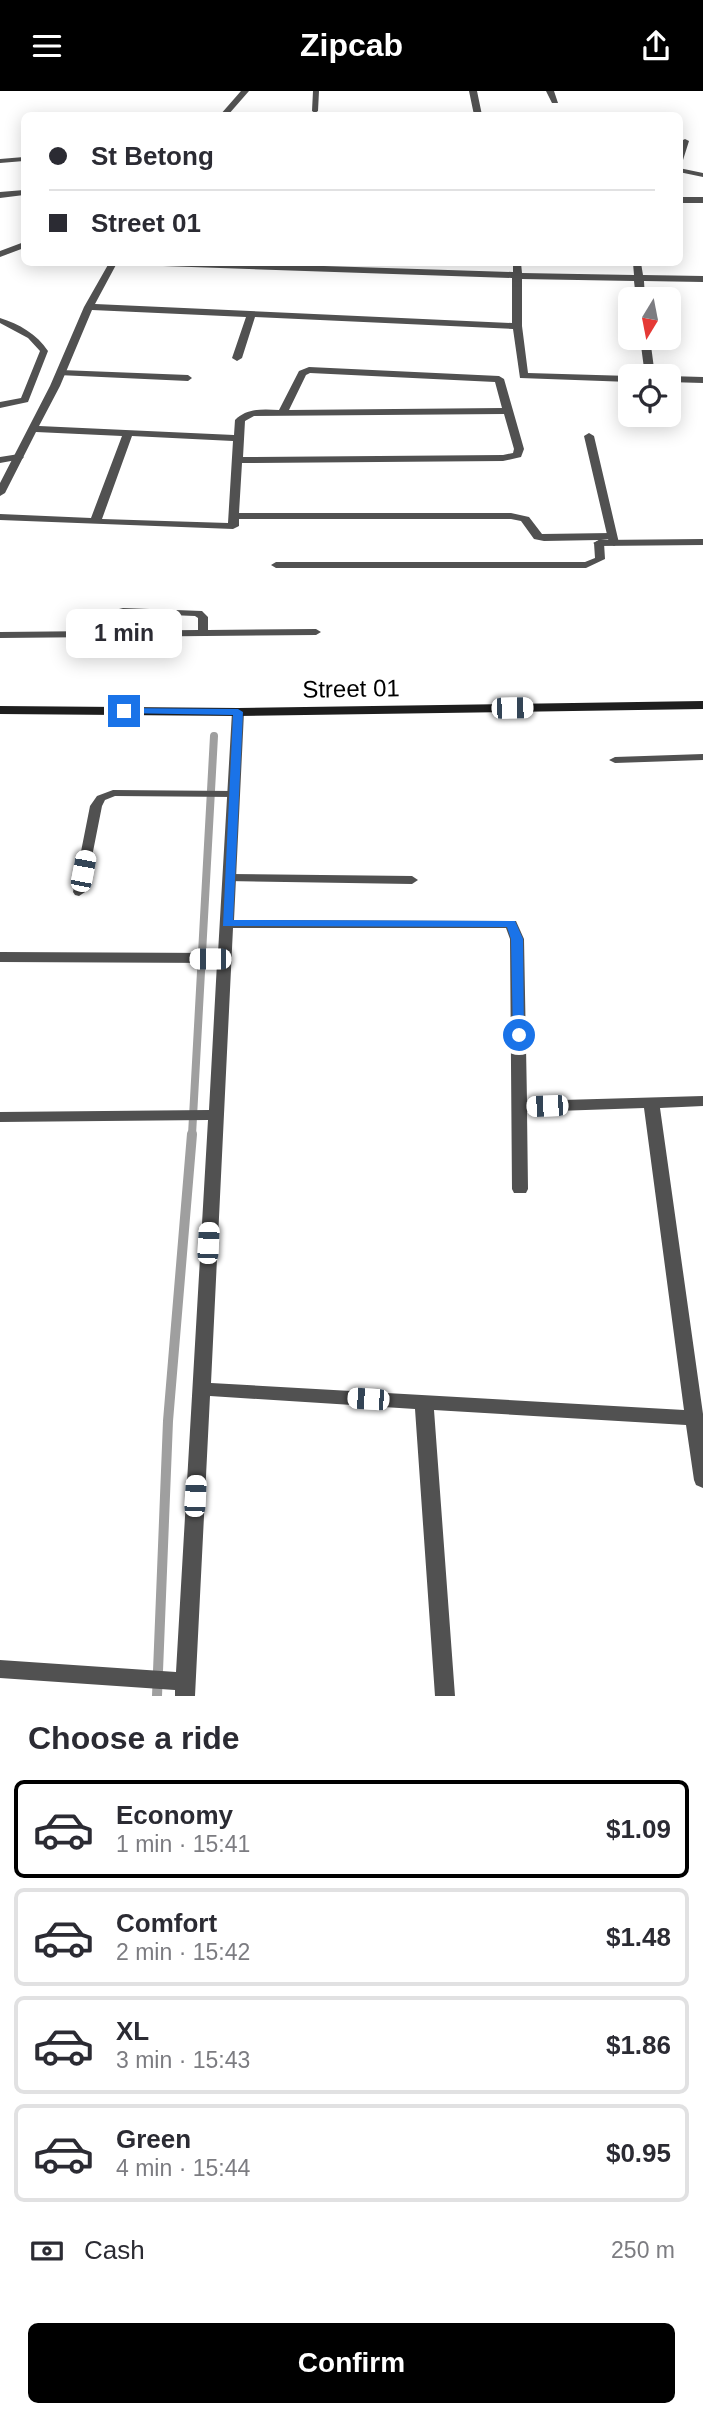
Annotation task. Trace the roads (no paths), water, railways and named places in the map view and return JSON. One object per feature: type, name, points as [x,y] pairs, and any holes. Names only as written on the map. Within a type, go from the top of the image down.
[{"type":"street","points":[[226,112],[244,91]]},
{"type":"street","points":[[473,91],[477,112]]},
{"type":"street","points":[[550,91],[555,101]]},
{"type":"street","points":[[683,147],[685,141]]},
{"type":"street","points":[[0,161],[21,159]]},
{"type":"street","points":[[683,171],[703,175]]},
{"type":"street","points":[[0,195],[21,193]]},
{"type":"street","points":[[683,200],[703,200]]},
{"type":"street","points":[[0,254],[21,246]]},
{"type":"street","points":[[0,493],[34,429],[89,307],[111,266]]},
{"type":"street","points":[[244,266],[516,276],[703,279]]},
{"type":"street","points":[[517,266],[517,326],[523,376],[618,379]]},
{"type":"street","points":[[637,266],[640,287]]},
{"type":"street","points":[[89,307],[517,326]]},
{"type":"street","points":[[237,358],[252,313]]},
{"type":"street","points":[[237,460],[503,458],[517,455],[519,449],[499,379],[320,369],[302,373],[282,413]]},
{"type":"street","points":[[681,379],[703,380]]},
{"type":"street","points":[[0,517],[233,526],[240,420],[243,416],[282,413],[506,411]]},
{"type":"street","points":[[34,429],[239,438]]},
{"type":"street","points":[[95,522],[128,433]]},
{"type":"street","points":[[233,516],[511,516],[525,519],[538,537],[544,538],[703,542]]},
{"type":"street","points":[[599,543],[613,539]]},
{"type":"street","name":"Street 01","points":[[0,711],[238,712],[703,705]]},
{"type":"street","points":[[0,1669],[143,1678],[180,1686],[201,1389],[216,958],[227,924],[229,878],[226,793],[238,712]]},
{"type":"street","points":[[227,924],[511,924],[517,939],[520,1189]]},
{"type":"street","points":[[0,957],[216,958]]},
{"type":"street","points":[[521,1107],[703,1101]]},
{"type":"street","points":[[651,1102],[703,1480]]},
{"type":"street","points":[[0,1117],[210,1116]]},
{"type":"street","points":[[201,1389],[694,1418]]},
{"type":"street","points":[[424,1402],[445,1696]]},
{"type":"lane","points":[[315,111],[316,91]]},
{"type":"lane","points":[[0,320],[26,333],[44,351],[25,400],[0,405]]},
{"type":"lane","points":[[61,373],[188,378]]},
{"type":"lane","points":[[589,436],[613,539]]},
{"type":"lane","points":[[0,460],[19,457]]},
{"type":"lane","points":[[276,565],[586,565],[600,559],[599,543]]},
{"type":"lane","points":[[123,611],[198,613],[203,617],[203,632]]},
{"type":"lane","points":[[0,635],[316,632]]},
{"type":"lane","points":[[615,760],[703,757]]},
{"type":"lane","points":[[79,892],[96,806],[101,797],[113,793],[226,793]]},
{"type":"lane","points":[[229,878],[412,880]]},
{"type":"waterway","points":[[192,1135],[214,736]]},
{"type":"waterway","points":[[157,1696],[168,1421],[192,1134]]}]
